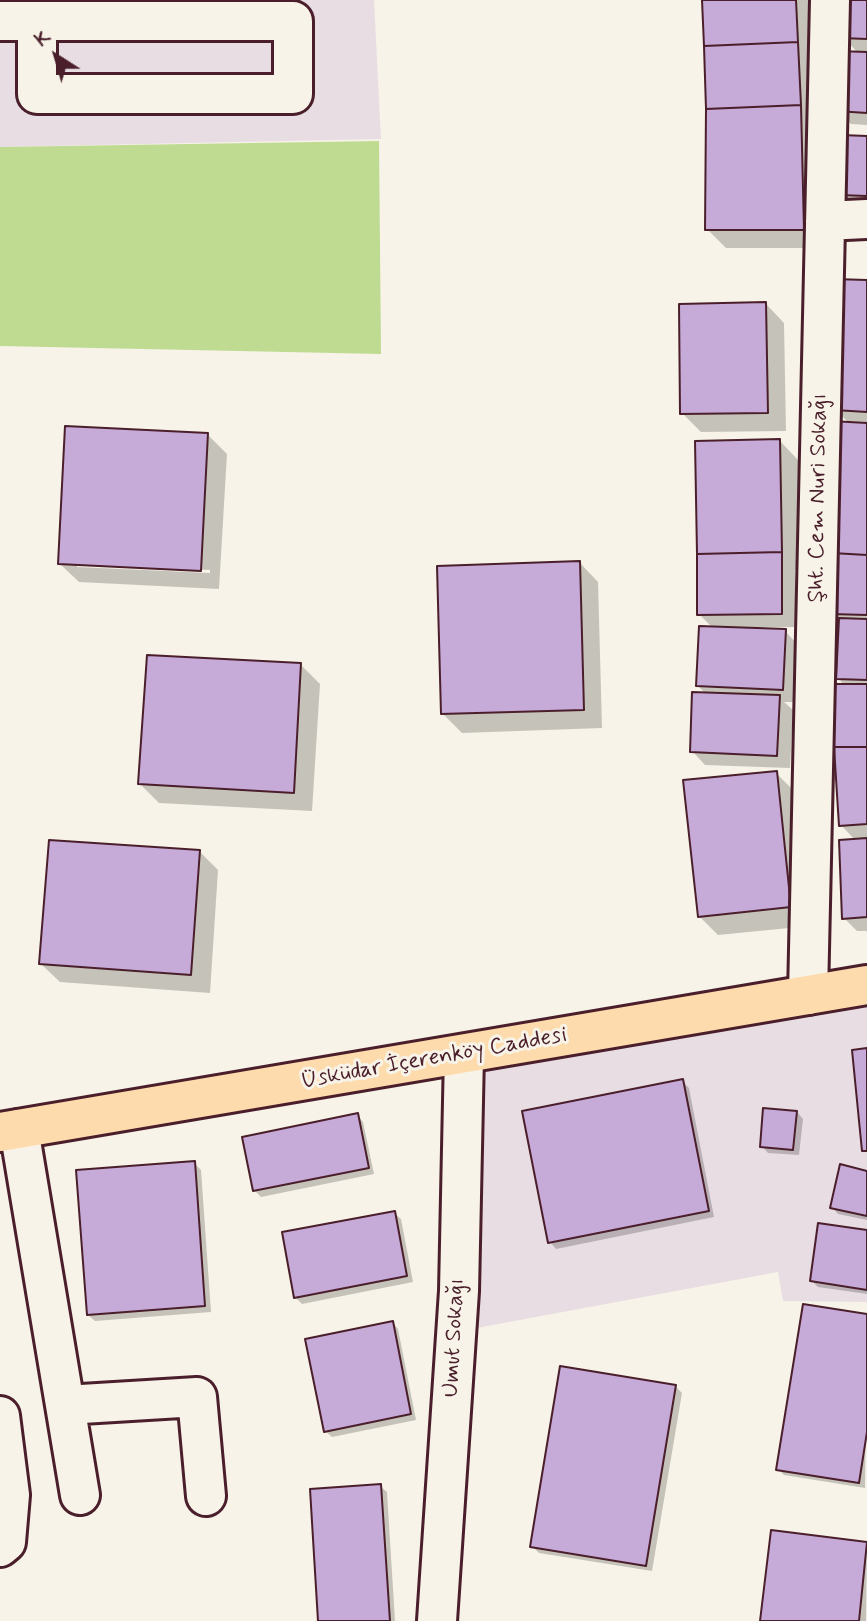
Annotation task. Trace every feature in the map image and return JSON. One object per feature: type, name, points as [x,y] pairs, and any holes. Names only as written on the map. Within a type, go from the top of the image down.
[{"type":"main road","name":"Üsküdar İçerenköy Caddesi","points":[[10,1130],[867,985]]},
{"type":"street","name":"Şht. Cem Nuri Sokağı","points":[[808,995],[830,0]]},
{"type":"street","points":[[0,21],[293,21],[293,94],[37,94],[37,22]]},
{"type":"street","points":[[825,221],[867,219]]},
{"type":"street","name":"Umut Sokağı","points":[[437,1621],[458,1291],[464,1054]]},
{"type":"street","points":[[10,1130],[65,1405],[80,1495]]},
{"type":"street","points":[[65,1405],[197,1397],[206,1496]]},
{"type":"street","points":[[0,1416],[10,1495],[6,1542],[0,1547]]},
{"type":"shaded area","points":[[0,0],[374,0],[381,139],[0,147]]},
{"type":"shaded area","points":[[867,985],[867,1302],[783,1301],[778,1272],[455,1332],[464,1054]]},
{"type":"green space","points":[[379,141],[381,354],[0,346],[0,147]]},
{"type":"building","points":[[702,0],[796,0],[798,42],[704,46]]},
{"type":"building","points":[[842,0],[867,0],[867,39],[841,38]]},
{"type":"building","points":[[798,42],[801,105],[706,109],[704,46]]},
{"type":"building","points":[[838,51],[867,52],[867,113],[836,111]]},
{"type":"building","points":[[801,105],[804,230],[705,230],[706,109]]},
{"type":"building","points":[[841,135],[867,136],[867,196],[838,195]]},
{"type":"building","points":[[834,279],[867,280],[867,412],[834,410]]},
{"type":"building","points":[[766,302],[768,413],[680,414],[679,304]]},
{"type":"building","points":[[831,421],[867,423],[867,555],[832,553]]},
{"type":"building","points":[[65,426],[208,433],[201,571],[58,564]]},
{"type":"building","points":[[780,439],[782,552],[697,554],[695,441]]},
{"type":"building","points":[[782,552],[782,614],[697,615],[697,554]]},
{"type":"building","points":[[832,553],[867,555],[867,615],[830,614]]},
{"type":"building","points":[[580,561],[584,710],[441,714],[437,566]]},
{"type":"building","points":[[839,618],[867,619],[867,680],[836,679]]},
{"type":"building","points":[[699,626],[786,629],[783,690],[696,686]]},
{"type":"building","points":[[147,655],[301,663],[294,793],[138,784]]},
{"type":"building","points":[[833,684],[867,684],[867,747],[834,747]]},
{"type":"building","points":[[692,692],[780,695],[777,756],[690,752]]},
{"type":"building","points":[[834,747],[867,747],[867,824],[839,826]]},
{"type":"building","points":[[777,771],[791,907],[698,917],[683,780]]},
{"type":"building","points":[[867,838],[867,917],[842,919],[839,840]]},
{"type":"building","points":[[49,840],[200,850],[191,975],[39,964]]},
{"type":"building","points":[[867,1048],[867,1151],[862,1151],[852,1050]]},
{"type":"building","points":[[683,1079],[709,1211],[548,1243],[522,1111]]},
{"type":"building","points":[[763,1108],[797,1111],[793,1150],[760,1147]]},
{"type":"building","points":[[358,1113],[369,1168],[253,1191],[242,1137]]},
{"type":"building","points":[[195,1161],[205,1306],[87,1315],[76,1170]]},
{"type":"building","points":[[840,1164],[867,1171],[867,1216],[830,1208]]},
{"type":"building","points":[[395,1211],[407,1276],[294,1298],[282,1232]]},
{"type":"building","points":[[818,1223],[867,1230],[867,1290],[810,1281]]},
{"type":"building","points":[[803,1304],[867,1314],[867,1432],[859,1483],[776,1470]]},
{"type":"building","points":[[393,1321],[411,1414],[324,1432],[305,1339]]},
{"type":"building","points":[[560,1366],[676,1385],[646,1566],[530,1547]]},
{"type":"building","points":[[381,1484],[390,1621],[318,1621],[310,1489]]},
{"type":"building","points":[[771,1530],[867,1542],[859,1621],[760,1621]]}]
